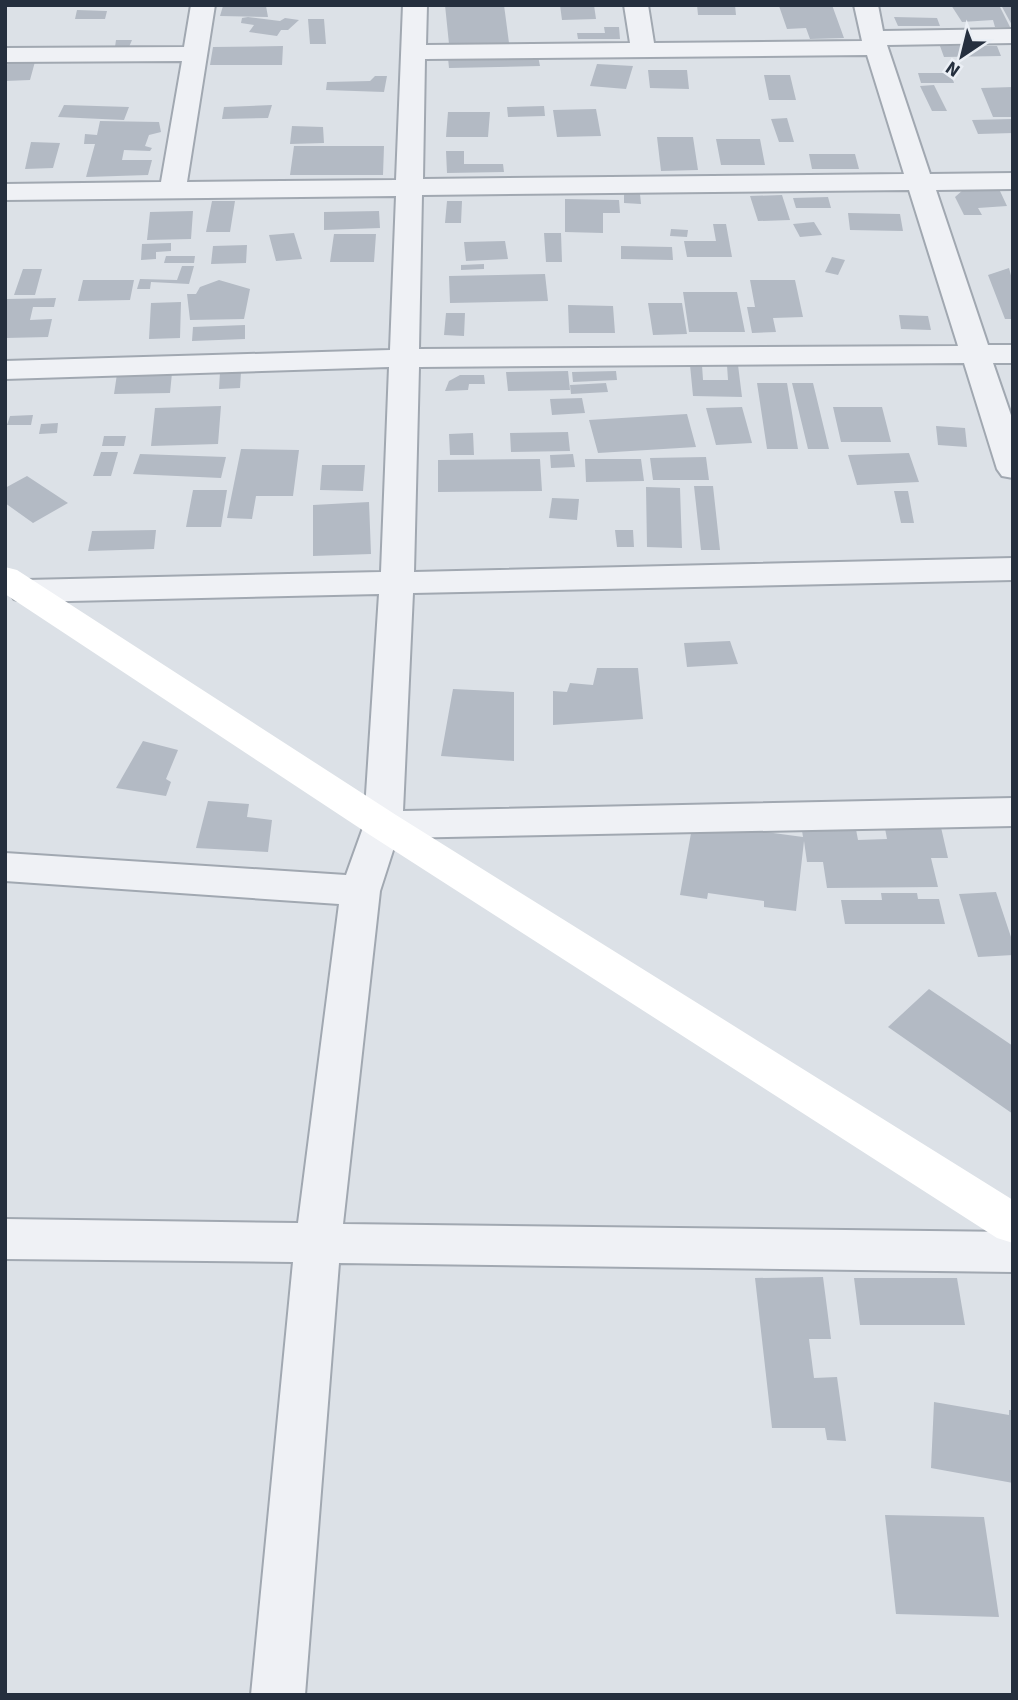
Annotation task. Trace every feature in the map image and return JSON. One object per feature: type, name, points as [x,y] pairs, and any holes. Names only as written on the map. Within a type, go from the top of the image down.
[{"type":"street","points":[[173,190],[203,5]]},
{"type":"street","points":[[278,1695],[318,1244],[360,891],[383,825],[397,582],[415,5]]},
{"type":"street","points":[[636,5],[643,50]]},
{"type":"street","points":[[866,5],[875,43],[1013,469]]},
{"type":"street","points":[[413,52],[643,50],[1013,36]]},
{"type":"street","points":[[5,55],[195,54]]},
{"type":"street","points":[[5,192],[1013,181]]},
{"type":"street","points":[[5,370],[404,358],[1013,354]]},
{"type":"street","points":[[23,597],[397,582],[1013,569]]},
{"type":"street","points":[[23,597],[1013,1224]]},
{"type":"street","points":[[383,825],[1013,812]]},
{"type":"street","points":[[5,867],[360,891]]},
{"type":"street","points":[[5,1239],[1013,1252]]},
{"type":"building","points":[[445,5],[504,5],[509,43],[449,44]]},
{"type":"building","points":[[560,5],[594,5],[596,19],[562,20]]},
{"type":"building","points":[[697,5],[735,5],[736,15],[698,15]]},
{"type":"building","points":[[832,5],[844,38],[810,39],[806,28],[787,29],[779,6]]},
{"type":"building","points":[[951,5],[999,5],[1010,27],[995,27],[993,20],[962,22]]},
{"type":"building","points":[[1001,5],[1013,5],[1013,27]]},
{"type":"building","points":[[223,6],[266,6],[268,17],[220,16]]},
{"type":"building","points":[[77,10],[107,11],[105,19],[75,19]]},
{"type":"building","points":[[894,17],[937,18],[940,26],[898,26]]},
{"type":"building","points":[[242,18],[280,21],[285,18],[299,20],[288,30],[281,30],[277,36],[249,32],[254,25],[241,23]]},
{"type":"building","points":[[308,19],[324,19],[326,44],[310,44]]},
{"type":"building","points":[[604,27],[619,27],[620,39],[578,39],[577,33],[605,33]]},
{"type":"building","points":[[116,40],[132,40],[129,47],[115,47]]},
{"type":"building","points":[[283,46],[282,65],[210,65],[213,47]]},
{"type":"building","points":[[940,46],[997,46],[1001,56],[944,57]]},
{"type":"building","points":[[538,56],[540,66],[449,68],[448,58]]},
{"type":"building","points":[[8,58],[36,58],[30,80],[5,81]]},
{"type":"building","points":[[597,64],[633,66],[626,89],[590,86]]},
{"type":"building","points":[[648,70],[687,70],[689,89],[650,88]]},
{"type":"building","points":[[918,73],[951,73],[954,83],[921,83]]},
{"type":"building","points":[[764,75],[790,75],[796,100],[769,100]]},
{"type":"building","points":[[375,76],[387,76],[384,92],[326,90],[327,82],[370,81]]},
{"type":"building","points":[[934,85],[947,111],[932,111],[920,86]]},
{"type":"building","points":[[1013,87],[1013,117],[993,117],[981,88]]},
{"type":"building","points":[[64,105],[129,107],[124,120],[58,117]]},
{"type":"building","points":[[272,105],[268,118],[222,119],[224,107]]},
{"type":"building","points":[[544,106],[545,116],[508,117],[507,107]]},
{"type":"building","points":[[596,109],[601,136],[557,137],[553,110]]},
{"type":"building","points":[[448,112],[490,112],[488,137],[446,137]]},
{"type":"building","points":[[787,118],[794,142],[779,142],[771,119]]},
{"type":"building","points":[[1013,119],[1013,133],[978,134],[972,120]]},
{"type":"building","points":[[100,121],[159,122],[161,132],[149,135],[145,146],[152,148],[150,151],[124,150],[122,160],[152,160],[148,175],[86,177],[95,144],[84,144],[85,134],[97,135]]},
{"type":"building","points":[[292,126],[323,127],[324,143],[290,144]]},
{"type":"building","points":[[657,137],[693,137],[698,170],[661,171]]},
{"type":"building","points":[[716,139],[760,139],[765,165],[721,165]]},
{"type":"building","points":[[31,142],[60,143],[53,168],[25,169]]},
{"type":"building","points":[[294,146],[384,146],[383,175],[290,175]]},
{"type":"building","points":[[446,151],[464,151],[464,164],[503,164],[504,172],[447,173]]},
{"type":"building","points":[[809,154],[855,154],[859,169],[812,169]]},
{"type":"building","points":[[963,190],[1000,191],[1007,206],[978,208],[982,215],[964,215],[955,197]]},
{"type":"building","points":[[624,194],[640,194],[641,204],[624,203]]},
{"type":"building","points":[[782,195],[790,220],[758,221],[750,196]]},
{"type":"building","points":[[828,197],[831,208],[796,208],[793,198]]},
{"type":"building","points":[[565,199],[619,200],[620,213],[603,213],[603,233],[565,232]]},
{"type":"building","points":[[212,201],[235,201],[230,232],[206,232]]},
{"type":"building","points":[[447,201],[462,201],[461,223],[445,223]]},
{"type":"building","points":[[193,211],[191,239],[147,240],[150,212]]},
{"type":"building","points":[[379,211],[380,228],[324,230],[324,212]]},
{"type":"building","points":[[848,213],[900,214],[903,231],[850,230]]},
{"type":"building","points":[[814,222],[822,235],[800,237],[793,224]]},
{"type":"building","points":[[713,224],[726,224],[732,257],[687,257],[684,241],[716,241]]},
{"type":"building","points":[[671,229],[688,230],[687,237],[670,236]]},
{"type":"building","points":[[294,233],[302,259],[276,261],[269,235]]},
{"type":"building","points":[[544,233],[561,233],[562,262],[546,262]]},
{"type":"building","points":[[334,234],[376,234],[374,262],[330,262]]},
{"type":"building","points":[[505,241],[508,259],[466,261],[464,242]]},
{"type":"building","points":[[171,243],[171,251],[156,252],[156,259],[141,260],[142,244]]},
{"type":"building","points":[[247,245],[246,263],[211,264],[213,246]]},
{"type":"building","points":[[621,246],[672,247],[673,260],[621,259]]},
{"type":"building","points":[[166,256],[195,256],[194,263],[164,263]]},
{"type":"building","points":[[832,257],[845,260],[838,275],[825,272]]},
{"type":"building","points":[[484,264],[484,269],[461,270],[461,265]]},
{"type":"building","points":[[182,266],[194,266],[189,284],[151,282],[150,289],[137,289],[140,279],[177,280]]},
{"type":"building","points":[[1009,268],[1013,283],[1013,319],[1005,319],[988,275]]},
{"type":"building","points":[[23,269],[42,269],[35,295],[14,295]]},
{"type":"building","points":[[545,274],[548,301],[450,303],[449,276]]},
{"type":"building","points":[[83,280],[134,280],[130,300],[78,301]]},
{"type":"building","points":[[219,280],[250,289],[244,319],[190,320],[187,294],[196,294],[200,287]]},
{"type":"building","points":[[750,280],[795,280],[803,317],[773,318],[776,332],[752,333],[747,307],[755,307]]},
{"type":"building","points":[[683,292],[737,292],[745,332],[689,332]]},
{"type":"building","points":[[56,298],[54,307],[33,307],[30,320],[52,319],[48,337],[5,338],[7,299]]},
{"type":"building","points":[[181,302],[180,338],[149,339],[151,303]]},
{"type":"building","points":[[648,303],[682,303],[687,334],[653,335]]},
{"type":"building","points":[[568,305],[613,306],[615,333],[569,333]]},
{"type":"building","points":[[446,313],[465,313],[464,336],[444,335]]},
{"type":"building","points":[[899,315],[928,316],[931,330],[901,329]]},
{"type":"building","points":[[245,325],[245,339],[192,341],[193,327]]},
{"type":"building","points":[[690,365],[702,365],[703,380],[728,380],[727,365],[738,365],[742,397],[693,396]]},
{"type":"building","points":[[568,371],[570,390],[508,391],[506,372]]},
{"type":"building","points":[[616,371],[617,380],[573,382],[572,372]]},
{"type":"building","points":[[220,372],[241,372],[240,388],[219,389]]},
{"type":"building","points":[[172,373],[170,393],[114,394],[117,374]]},
{"type":"building","points":[[460,375],[484,375],[485,384],[469,384],[468,390],[445,391],[449,381]]},
{"type":"building","points":[[606,383],[608,392],[571,394],[570,385]]},
{"type":"building","points":[[757,383],[787,383],[798,449],[767,449]]},
{"type":"building","points":[[792,383],[813,383],[829,449],[808,449]]},
{"type":"building","points":[[582,398],[585,413],[552,415],[550,399]]},
{"type":"building","points":[[221,406],[218,444],[151,446],[155,408]]},
{"type":"building","points":[[742,407],[752,443],[716,445],[706,408]]},
{"type":"building","points":[[833,407],[882,407],[891,442],[841,442]]},
{"type":"building","points":[[687,414],[696,447],[598,453],[589,420]]},
{"type":"building","points":[[33,415],[31,425],[7,425],[10,416]]},
{"type":"building","points":[[58,423],[57,433],[39,434],[41,424]]},
{"type":"building","points":[[936,426],[965,428],[967,447],[938,445]]},
{"type":"building","points":[[568,432],[570,451],[511,452],[510,433]]},
{"type":"building","points":[[473,433],[474,455],[450,455],[449,434]]},
{"type":"building","points":[[104,436],[126,436],[124,446],[102,446]]},
{"type":"building","points":[[241,449],[299,450],[293,496],[256,496],[252,519],[227,518]]},
{"type":"building","points":[[101,452],[118,452],[111,476],[93,476]]},
{"type":"building","points":[[909,453],[919,482],[857,485],[848,455]]},
{"type":"building","points":[[140,454],[226,457],[221,478],[133,474]]},
{"type":"building","points":[[573,454],[575,467],[551,468],[550,455]]},
{"type":"building","points":[[706,457],[709,480],[653,480],[650,458]]},
{"type":"building","points":[[540,459],[542,491],[438,492],[438,460]]},
{"type":"building","points":[[585,459],[641,459],[644,481],[586,482]]},
{"type":"building","points":[[322,465],[365,465],[363,491],[320,490]]},
{"type":"building","points":[[27,476],[68,503],[33,523],[5,503],[5,488]]},
{"type":"building","points":[[694,486],[713,486],[720,550],[701,550]]},
{"type":"building","points":[[646,487],[680,488],[682,548],[647,547]]},
{"type":"building","points":[[193,490],[227,490],[221,527],[186,527]]},
{"type":"building","points":[[894,491],[908,491],[914,523],[901,523]]},
{"type":"building","points":[[552,498],[579,499],[577,520],[549,518]]},
{"type":"building","points":[[369,502],[371,554],[313,556],[313,505]]},
{"type":"building","points":[[156,530],[154,549],[88,551],[92,531]]},
{"type":"building","points":[[615,530],[633,530],[634,547],[617,547]]},
{"type":"building","points":[[730,641],[738,664],[687,667],[684,643]]},
{"type":"building","points":[[597,668],[638,668],[643,719],[553,725],[553,691],[567,692],[570,683],[593,685]]},
{"type":"building","points":[[453,689],[514,692],[514,761],[441,756]]},
{"type":"building","points":[[143,741],[178,750],[166,779],[171,782],[166,796],[116,788]]},
{"type":"building","points":[[208,801],[249,804],[247,817],[272,820],[268,852],[196,848]]},
{"type":"building","points":[[693,822],[803,837],[801,824],[855,824],[858,840],[887,839],[884,823],[940,823],[948,858],[931,858],[938,887],[827,888],[823,862],[807,862],[804,841],[796,911],[764,907],[764,901],[708,893],[707,899],[680,895]]},
{"type":"building","points":[[996,892],[1013,943],[1013,955],[978,957],[959,894]]},
{"type":"building","points":[[881,893],[917,893],[918,899],[939,899],[945,924],[845,924],[841,900],[882,900]]},
{"type":"building","points":[[929,989],[1013,1046],[1013,1114],[888,1027]]},
{"type":"building","points":[[823,1277],[831,1339],[809,1339],[814,1378],[837,1377],[846,1441],[827,1440],[825,1428],[772,1428],[755,1278]]},
{"type":"building","points":[[854,1278],[957,1278],[965,1325],[860,1325]]},
{"type":"building","points":[[934,1402],[1009,1415],[1009,1410],[1013,1410],[1013,1483],[931,1468]]},
{"type":"building","points":[[885,1515],[984,1517],[999,1617],[896,1614]]}]
